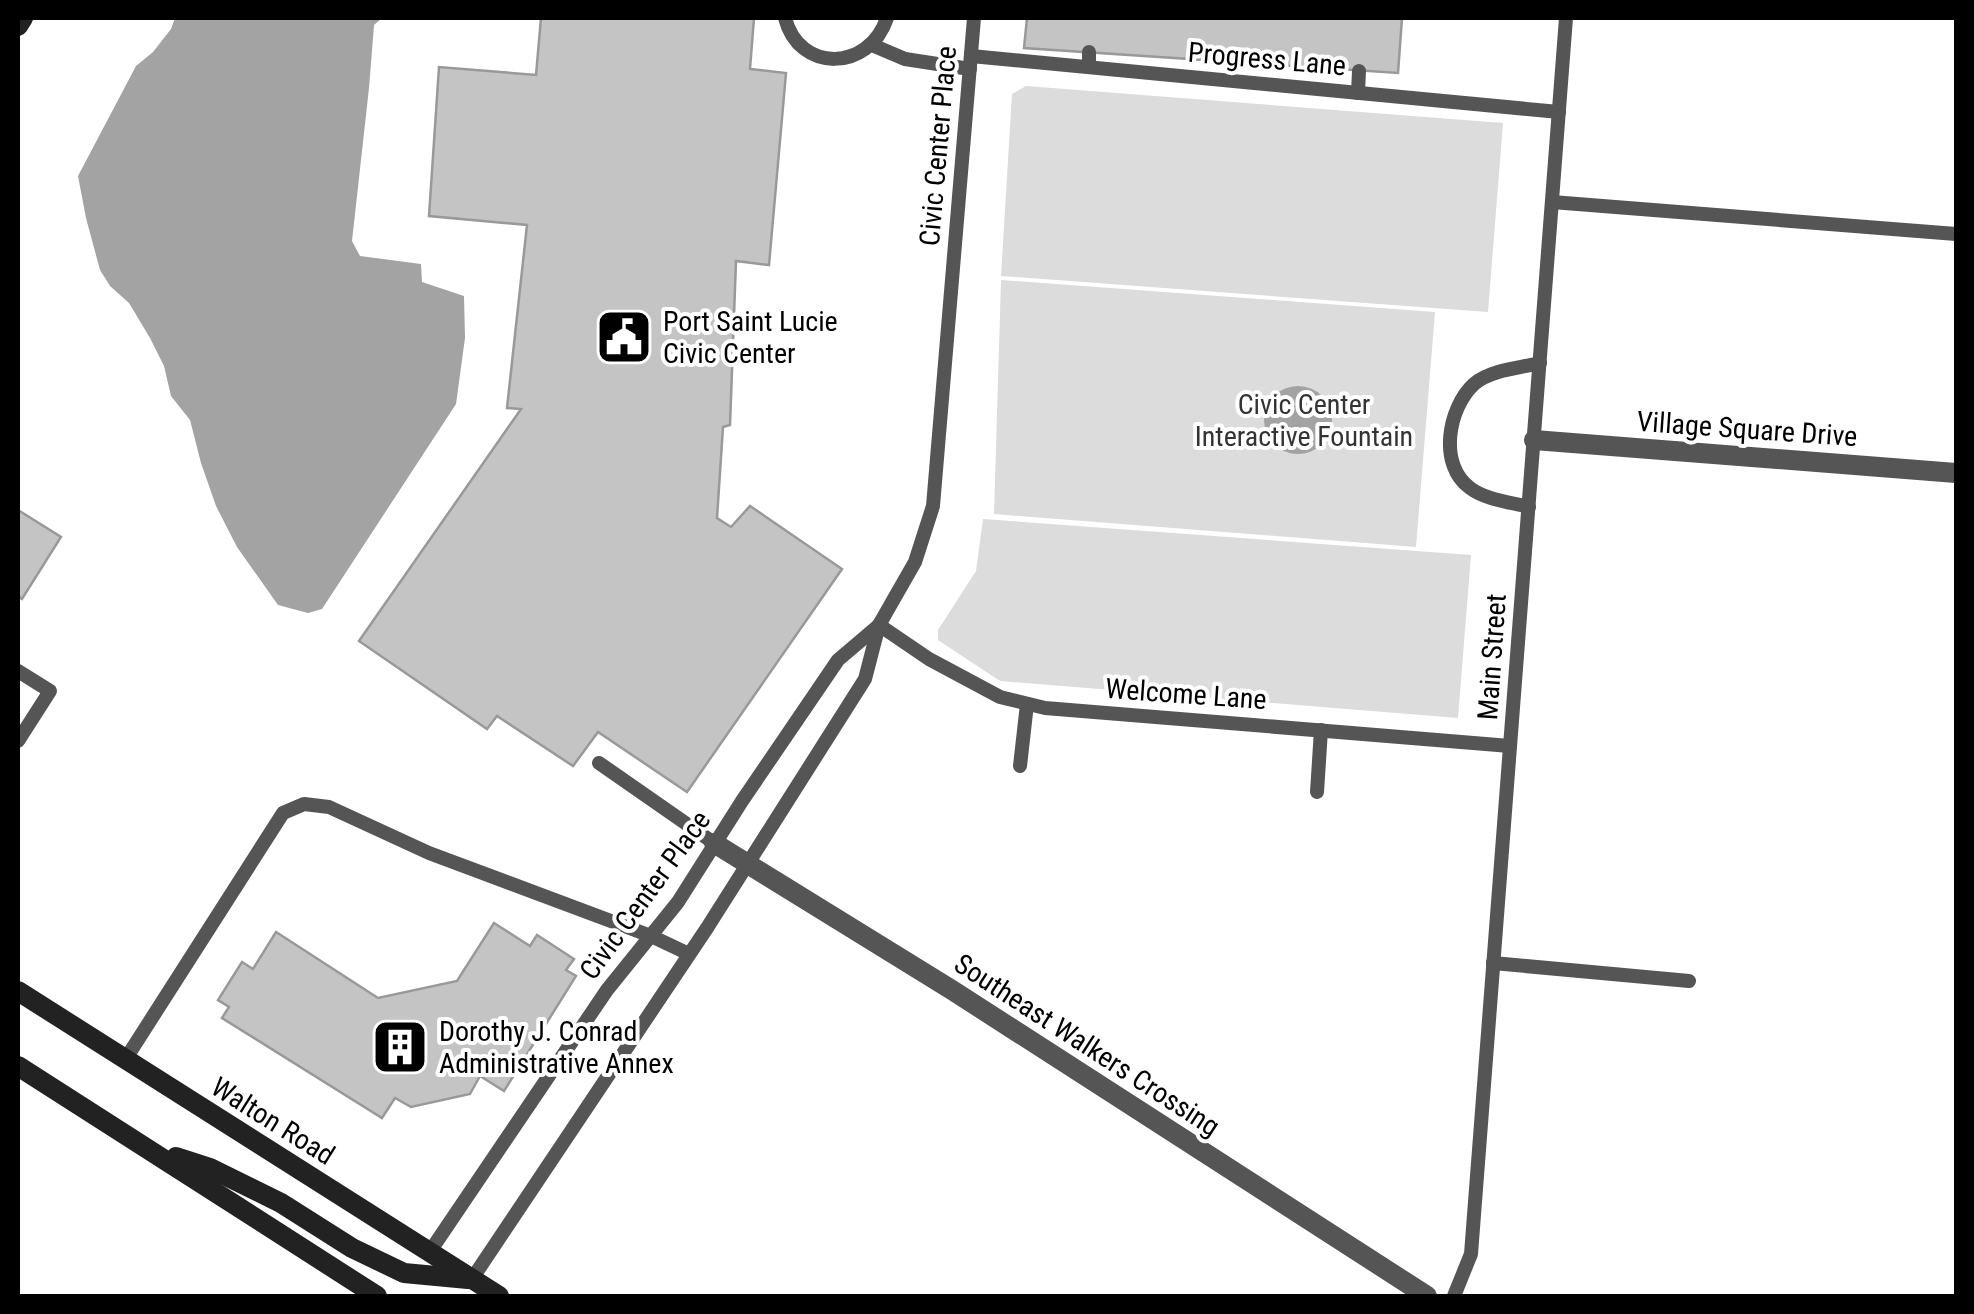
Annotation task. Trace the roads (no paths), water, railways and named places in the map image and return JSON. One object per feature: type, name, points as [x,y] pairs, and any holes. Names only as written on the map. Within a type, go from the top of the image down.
[{"type":"main road","points":[[18,26],[23,18]]},
{"type":"main road","name":"Walton Road","points":[[18,991],[499,1296]]},
{"type":"main road","points":[[18,1066],[376,1296]]},
{"type":"main road","points":[[146,1147],[210,1168],[282,1203],[352,1248],[404,1273],[472,1280]]},
{"type":"street","name":"Village Square Drive","points":[[1534,440],[1956,473]]},
{"type":"street","name":"Southeast Walkers Crossing","points":[[714,843],[952,990],[1427,1296]]},
{"type":"lane","points":[[786,18],[795,39],[808,50],[840,59],[872,45],[886,18]]},
{"type":"lane","name":"Civic Center Place","points":[[472,1280],[749,863],[865,679],[878,626],[915,562],[933,506],[974,18]]},
{"type":"lane","name":"Main Street","points":[[1454,1296],[1471,1254],[1566,18]]},
{"type":"lane","name":"Progress Lane","points":[[872,45],[905,59],[970,63],[1089,60],[1358,93],[1559,112]]},
{"type":"lane","points":[[1358,93],[1359,71]]},
{"type":"lane","points":[[1552,202],[1956,234]]},
{"type":"lane","points":[[1528,507],[1468,487],[1454,469],[1449,438],[1459,404],[1474,384],[1486,377],[1540,363]]},
{"type":"lane","name":"Civic Center Place","points":[[430,1253],[608,990],[678,902],[838,660],[878,626]]},
{"type":"lane","name":"Welcome Lane","points":[[878,626],[929,659],[1000,696],[1045,708],[1510,746]]},
{"type":"lane","points":[[18,671],[50,691],[18,742]]},
{"type":"lane","points":[[1020,766],[1027,704]]},
{"type":"lane","points":[[1317,792],[1321,730]]},
{"type":"lane","points":[[598,764],[714,843]]},
{"type":"lane","points":[[126,1060],[284,813],[304,804],[329,807],[429,853],[651,936],[689,954]]},
{"type":"lane","points":[[1493,963],[1689,980]]},
{"type":"place","name":"Port Saint Lucie Civic Center","points":[[624,337]]},
{"type":"place","name":"Dorothy J. Conrad Administrative Annex","points":[[400,1047]]},
{"type":"park label","name":"Civic Center Interactive Fountain","points":[[1304,420]]}]
